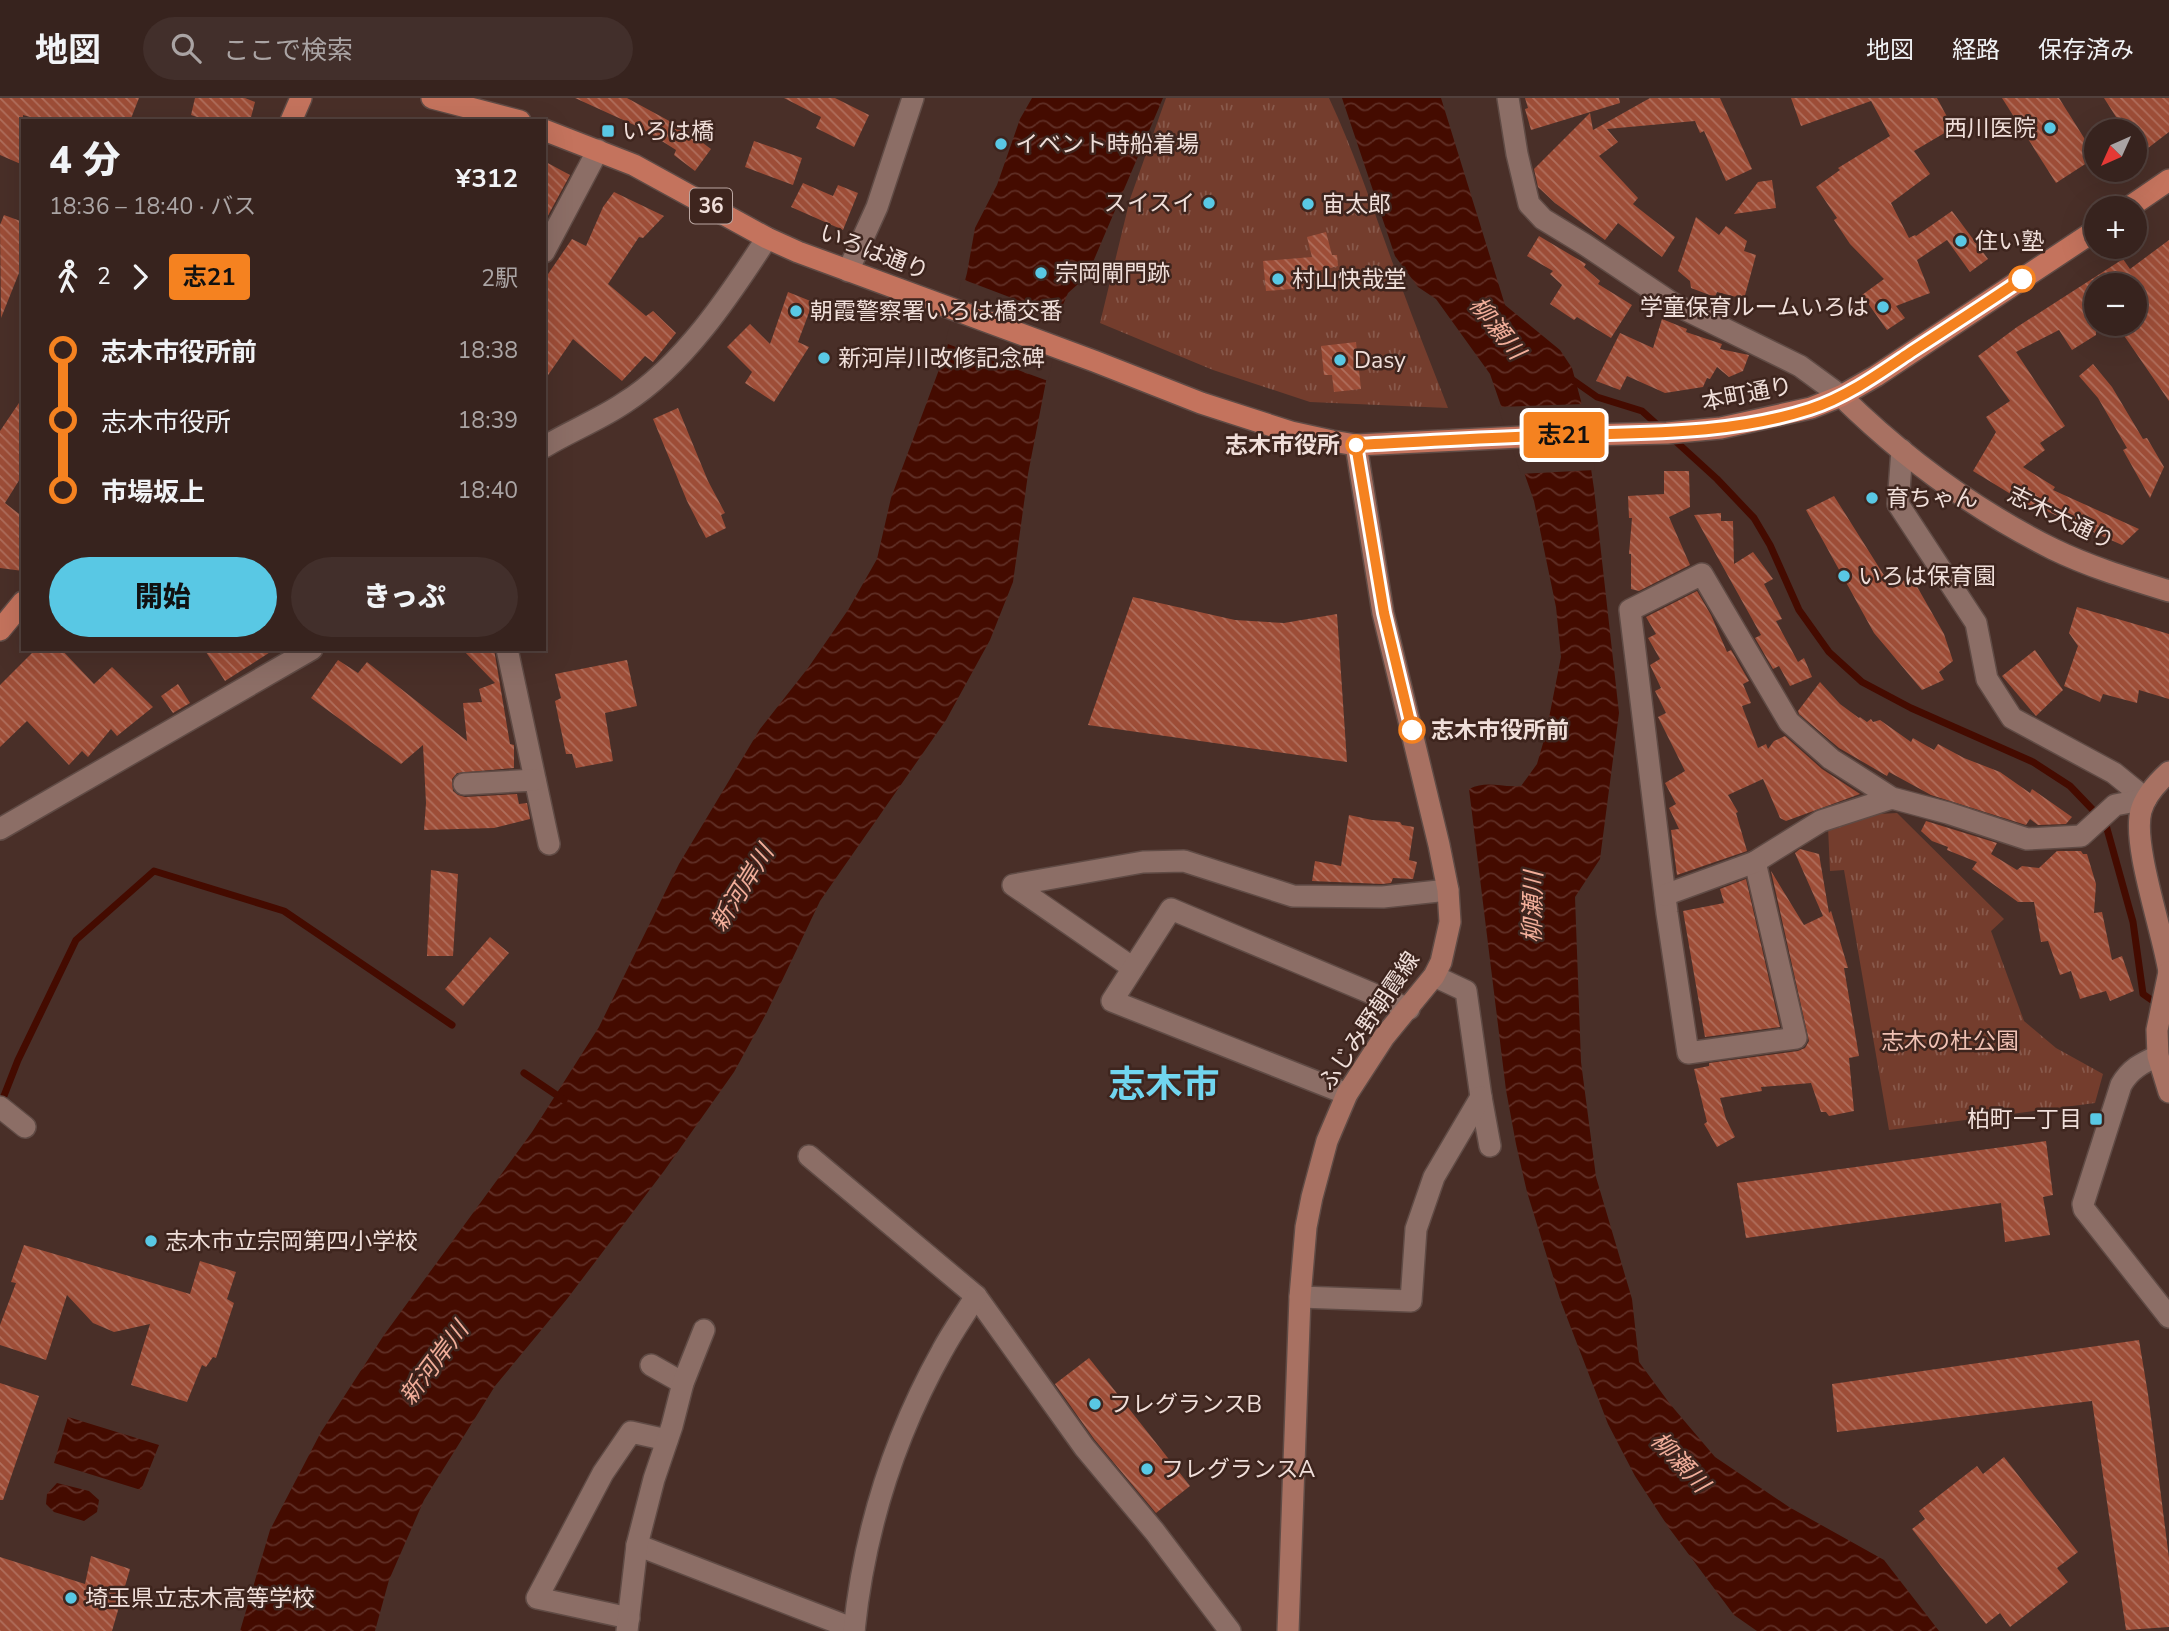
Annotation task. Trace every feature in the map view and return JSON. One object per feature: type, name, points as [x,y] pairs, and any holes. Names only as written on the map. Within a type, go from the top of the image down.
[{"type":"main road","points":[[292,119],[301,98]]},
{"type":"main road","points":[[432,98],[512,119]]},
{"type":"main road","name":"いろは通り","points":[[546,131],[598,150],[667,181],[767,238],[848,271],[1250,420],[1291,432],[1356,445]]},
{"type":"main road","points":[[2146,196],[2169,180]]},
{"type":"main road","name":"本町通り","points":[[1356,445],[1667,433],[1721,428],[1811,408],[1841,396],[1876,376],[2084,238]]},
{"type":"main road","name":"志木大通り","points":[[1841,396],[1902,450],[1989,513],[2055,549],[2120,576],[2169,591]]},
{"type":"main road","name":"ふじみ野朝霞線","points":[[1288,1631],[1300,1297],[1305,1237],[1312,1197],[1328,1141],[1347,1094],[1384,1037],[1434,976],[1448,942],[1450,922],[1448,890],[1384,613],[1356,445]]},
{"type":"main road","points":[[0,630],[21,604]]},
{"type":"main road","points":[[2169,772],[2146,799],[2141,809],[2139,824],[2169,972],[2158,1056],[2169,1092]]},
{"type":"street","points":[[848,271],[877,206],[913,98]]},
{"type":"street","points":[[1508,98],[1529,204],[1543,219],[1672,303],[1800,366],[1841,396]]},
{"type":"street","points":[[546,248],[598,150]]},
{"type":"street","points":[[546,446],[626,402],[653,381],[718,308],[767,238]]},
{"type":"street","points":[[1902,450],[1898,504],[1976,624],[1987,680],[2012,718],[2114,773],[2146,799]]},
{"type":"street","points":[[1755,862],[1796,1038],[1688,1053],[1665,895],[1630,610],[1702,574],[1789,722],[1831,759],[1892,798],[2027,839],[2081,836],[2115,805],[2146,799]]},
{"type":"street","points":[[0,830],[309,651]]},
{"type":"street","points":[[507,651],[549,844]]},
{"type":"street","points":[[464,784],[535,779]]},
{"type":"street","points":[[1665,895],[1755,862],[1821,821],[1892,798]]},
{"type":"street","points":[[1133,968],[1013,885],[1143,862],[1184,862],[1293,896],[1383,897],[1448,890]]},
{"type":"street","points":[[1347,1094],[1112,1001],[1171,909],[1409,1009]]},
{"type":"street","points":[[1434,976],[1466,991],[1480,1097],[1490,1146]]},
{"type":"street","points":[[2158,1056],[2128,1073],[2121,1085],[2082,1204],[2169,1317]]},
{"type":"street","points":[[1300,1297],[1411,1301],[1416,1228],[1434,1177],[1480,1097]]},
{"type":"street","points":[[0,1107],[25,1127]]},
{"type":"street","points":[[809,1156],[976,1296],[1084,1447],[1155,1532],[1230,1631]]},
{"type":"street","points":[[637,1545],[854,1630],[864,1561],[887,1471],[942,1350],[976,1296]]},
{"type":"street","points":[[667,1440],[631,1432],[603,1473],[537,1598],[628,1624],[637,1545],[654,1479],[667,1440],[683,1383],[704,1330]]},
{"type":"street","points":[[651,1364],[683,1383]]},
{"type":"green space","points":[[1166,98],[1329,98],[1358,167],[1448,408],[1310,402],[1213,370],[1100,323],[1130,199]]},
{"type":"green space","name":"志木の杜公園","points":[[1897,813],[2004,919],[1991,931],[2024,1021],[2056,1048],[2103,1074],[2095,1103],[1889,1130],[1844,870],[1830,871],[1828,827],[1860,815]]},
{"type":"water","name":"新河岸川","points":[[1032,98],[1163,98],[1087,276],[1068,293],[1059,314],[1028,474],[1013,582],[990,640],[946,720],[820,901],[767,1012],[734,1072],[664,1171],[567,1299],[495,1386],[424,1500],[389,1580],[375,1631],[240,1631],[270,1530],[321,1432],[384,1335],[532,1132],[599,1027],[679,864],[760,729],[808,668],[848,610],[877,559],[891,498],[946,351],[967,273],[975,228],[997,185],[1020,119]]},
{"type":"water","name":"柳瀬川","points":[[1342,98],[1441,98],[1505,305],[1560,350],[1572,368],[1581,401],[1594,489],[1619,713],[1600,859],[1575,897],[1581,1062],[1596,1177],[1632,1299],[1639,1362],[1715,1457],[1789,1507],[1884,1560],[1939,1631],[1757,1631],[1734,1615],[1669,1528],[1635,1476],[1608,1424],[1561,1302],[1527,1192],[1516,1144],[1506,1090],[1469,789],[1488,785],[1521,786],[1537,764],[1561,657],[1556,607],[1534,501],[1490,374],[1436,299],[1418,287],[1395,256]]},
{"type":"water","points":[[68,1417],[159,1445],[141,1490],[54,1463]]},
{"type":"water","points":[[57,1483],[89,1491],[99,1500],[97,1512],[84,1521],[54,1512],[46,1504],[47,1494]]},
{"type":"pier","points":[[962,279],[1062,317],[1048,381],[945,343]]},
{"type":"pier","points":[[1585,404],[1595,470],[1521,474],[1498,407]]},
{"type":"building","points":[[0,98],[139,98],[131,119],[37,119],[23,115],[21,164],[0,155]]},
{"type":"building","points":[[195,98],[245,98],[255,102],[251,119],[203,119],[191,115]]},
{"type":"building","points":[[575,98],[627,98],[684,129],[711,149],[695,171],[674,155],[676,150],[643,129]]},
{"type":"building","points":[[784,98],[835,98],[869,115],[854,147],[816,128],[821,117]]},
{"type":"building","points":[[1525,98],[1619,98],[1620,103],[1531,130]]},
{"type":"building","points":[[1650,98],[1720,98],[1752,169],[1726,181],[1704,131],[1700,133],[1695,121],[1607,129],[1618,142],[1599,156],[1638,198],[1633,204],[1675,237],[1662,257],[1618,223],[1605,240],[1538,187],[1534,169],[1590,113],[1593,130]]},
{"type":"building","points":[[1791,98],[1937,98],[1953,128],[1914,151],[1930,174],[1891,203],[1909,238],[1952,211],[1988,259],[1970,272],[1947,240],[1917,260],[1930,293],[1896,306],[1905,318],[1887,330],[1862,295],[1884,279],[1850,244],[1834,220],[1837,218],[1816,187],[1840,170],[1838,168],[1890,136],[1871,101],[1801,126]]},
{"type":"building","name":"西川医院","points":[[2002,98],[2059,98],[2084,138],[2084,165],[2056,183]]},
{"type":"building","points":[[2104,98],[2169,98],[2169,132],[2147,149],[2147,119],[2117,119]]},
{"type":"building","points":[[754,141],[802,158],[793,185],[745,167]]},
{"type":"building","points":[[546,162],[570,175],[546,219]]},
{"type":"building","points":[[1772,180],[1776,208],[1734,214],[1758,182]]},
{"type":"building","points":[[803,183],[833,196],[838,185],[858,193],[843,230],[791,207]]},
{"type":"building","points":[[614,192],[664,216],[643,238],[639,237],[608,284],[646,316],[653,311],[676,333],[653,362],[645,356],[622,381],[573,339],[546,378],[546,277],[572,239],[586,246],[603,207]]},
{"type":"building","points":[[4,215],[21,221],[21,268],[1,318],[0,225]]},
{"type":"building","points":[[1696,217],[1719,235],[1726,226],[1747,241],[1744,251],[1756,255],[1744,299],[1717,292],[1715,297],[1691,288],[1690,281],[1678,271]]},
{"type":"building","points":[[1326,232],[1332,255],[1337,255],[1338,266],[1301,275],[1303,288],[1266,291],[1263,261],[1312,257],[1307,237]]},
{"type":"building","points":[[1539,236],[1586,264],[1584,267],[1600,281],[1598,284],[1632,305],[1611,338],[1577,317],[1574,320],[1550,304],[1562,285],[1550,274],[1553,271],[1527,256]]},
{"type":"building","points":[[2169,240],[2169,401],[2124,336],[2147,336],[2147,273],[2101,273],[2123,259],[2130,269],[2147,259]]},
{"type":"building","points":[[2084,284],[2084,336],[2094,336],[2072,350],[2059,330],[2016,352],[2065,426],[2040,443],[2045,450],[2023,467],[2055,487],[2053,490],[2139,529],[2122,545],[2042,509],[2040,512],[1973,471],[1996,432],[1986,417],[2010,401],[1978,356]]},
{"type":"building","points":[[788,292],[813,302],[798,342],[809,347],[774,402],[745,383],[752,372],[727,347],[750,324],[770,344]]},
{"type":"building","points":[[1662,319],[1687,329],[1686,332],[1722,344],[1720,349],[1749,355],[1743,371],[1729,377],[1717,367],[1703,387],[1665,393],[1627,376],[1620,390],[1596,381],[1620,333],[1653,348]]},
{"type":"building","name":"Dasy","points":[[1356,342],[1361,389],[1334,392],[1332,375],[1324,375],[1321,346]]},
{"type":"building","points":[[2093,364],[2112,387],[2143,439],[2147,438],[2164,467],[2150,498],[2123,450],[2127,448],[2098,398],[2079,376]]},
{"type":"building","points":[[21,400],[21,477],[5,503],[21,515],[21,571],[0,568],[0,431]]},
{"type":"building","points":[[678,408],[708,481],[725,513],[721,515],[726,528],[706,538],[687,501],[653,419]]},
{"type":"building","points":[[1664,471],[1689,471],[1690,507],[1669,517],[1690,565],[1639,591],[1631,589],[1629,554],[1632,518],[1629,518],[1628,496],[1664,494]]},
{"type":"building","points":[[1834,496],[1892,588],[1911,576],[1944,634],[1953,661],[1939,672],[1944,680],[1922,690],[1874,633],[1806,510]]},
{"type":"building","points":[[1721,513],[1721,521],[1733,521],[1734,564],[1753,552],[1773,579],[1764,584],[1782,619],[1776,621],[1798,662],[1804,658],[1812,677],[1790,686],[1779,666],[1773,669],[1755,638],[1761,635],[1694,515]]},
{"type":"building","points":[[1697,591],[1727,652],[1731,650],[1749,681],[1743,684],[1751,703],[1742,706],[1758,748],[1766,744],[1768,749],[1774,741],[1785,736],[1822,769],[1860,794],[1786,821],[1780,818],[1763,779],[1728,795],[1738,812],[1736,813],[1747,851],[1677,875],[1671,830],[1679,829],[1669,808],[1676,804],[1665,783],[1685,771],[1658,717],[1666,713],[1655,691],[1661,688],[1650,665],[1660,659],[1648,638],[1656,634],[1646,617]]},
{"type":"building","points":[[1133,597],[1235,620],[1284,623],[1337,614],[1347,762],[1088,725]]},
{"type":"building","points":[[2077,607],[2169,634],[2169,699],[2139,690],[2137,703],[2103,694],[2100,702],[2064,686],[2078,646],[2069,633]]},
{"type":"building","points":[[2035,650],[2063,690],[2036,716],[2002,676]]},
{"type":"building","points":[[34,651],[63,651],[94,684],[112,667],[153,707],[117,736],[111,729],[88,757],[82,751],[69,765],[27,721],[0,747],[0,685]]},
{"type":"building","points":[[205,651],[272,651],[225,681]]},
{"type":"building","points":[[464,651],[494,651],[510,744],[514,745],[514,768],[457,773],[452,779],[453,791],[465,797],[517,794],[519,804],[527,803],[530,819],[494,828],[424,830],[426,803],[423,745],[401,764],[311,698],[338,660],[358,673],[367,662],[467,741],[463,703],[482,702],[479,689],[495,683]]},
{"type":"building","points":[[627,660],[637,706],[605,713],[613,761],[576,768],[572,754],[566,754],[555,701],[561,698],[555,674]]},
{"type":"building","points":[[1820,682],[1840,704],[1859,718],[1867,722],[1871,719],[1873,722],[1880,720],[1911,742],[1913,738],[1934,750],[1938,744],[2000,772],[2030,793],[2032,789],[2072,817],[2066,824],[2038,825],[2030,819],[2026,825],[1931,795],[1889,772],[1887,776],[1839,748],[1799,714],[1798,711]]},
{"type":"building","points":[[178,684],[190,703],[173,713],[161,696]]},
{"type":"building","points":[[1349,815],[1400,822],[1402,825],[1414,827],[1409,860],[1417,862],[1413,879],[1393,878],[1391,883],[1382,884],[1312,881],[1315,861],[1341,866]]},
{"type":"building","points":[[1926,821],[1997,843],[1991,854],[2017,870],[2022,866],[2039,868],[2057,851],[2081,851],[2087,854],[2096,884],[2094,913],[2102,912],[2112,960],[2122,956],[2134,991],[2110,1001],[2106,991],[2080,999],[2071,971],[2060,975],[2048,941],[2041,942],[2034,902],[2018,902],[1972,869],[1977,862],[1932,841],[1921,831]]},
{"type":"building","points":[[1800,849],[1819,854],[1829,913],[1831,911],[1848,968],[1844,968],[1859,1056],[1849,1058],[1854,1111],[1829,1116],[1826,1112],[1821,1112],[1811,1083],[1761,1087],[1762,1091],[1720,1098],[1735,1137],[1717,1147],[1704,1124],[1707,1122],[1694,1069],[1709,1066],[1709,1063],[1798,1051],[1805,1048],[1809,1041],[1771,871],[1804,925],[1823,916],[1795,853]]},
{"type":"building","points":[[431,870],[458,874],[453,956],[427,956]]},
{"type":"building","points":[[1746,879],[1780,1027],[1705,1037],[1683,911],[1724,903],[1720,889]]},
{"type":"building","points":[[490,937],[509,953],[463,1006],[445,989]]},
{"type":"building","points":[[2046,1141],[2053,1195],[2043,1197],[2050,1235],[2005,1242],[2001,1203],[1746,1238],[1737,1183]]},
{"type":"building","points":[[24,1245],[190,1294],[200,1261],[236,1272],[227,1299],[234,1303],[216,1358],[213,1357],[206,1367],[202,1365],[187,1402],[131,1385],[150,1324],[114,1332],[93,1323],[67,1295],[46,1360],[0,1345],[0,1325],[16,1283],[11,1282]]},
{"type":"building","points":[[2139,1340],[2169,1558],[2169,1627],[2126,1630],[2092,1401],[1837,1432],[1832,1384]]},
{"type":"building","points":[[1089,1358],[1190,1486],[1156,1513],[1094,1439],[1055,1384]]},
{"type":"building","points":[[0,1383],[39,1396],[3,1500],[0,1500]]},
{"type":"building","points":[[2004,1457],[2078,1552],[2057,1568],[2068,1582],[2010,1627],[2000,1613],[1986,1624],[1912,1529],[1925,1519],[1919,1511],[1977,1466],[1983,1474]]},
{"type":"building","name":"埼玉県立志木高等学校","points":[[91,1556],[130,1569],[112,1631],[0,1631],[0,1557],[85,1584]]},
{"type":"waterway","points":[[1570,378],[1597,397],[1642,411],[1662,429]]},
{"type":"waterway","points":[[1671,437],[1754,518],[1770,545],[1799,610],[1829,652],[1862,682],[1911,708],[2033,762],[2070,786],[2092,809]]},
{"type":"waterway","points":[[2104,818],[2133,922],[2143,994],[2160,1006]]},
{"type":"waterway","points":[[0,1106],[18,1060],[76,940],[154,871],[284,911],[452,1025]]},
{"type":"waterway","points":[[524,1073],[564,1100]]},
{"type":"bus line","name":"志21","points":[[1412,730],[1384,613],[1356,445],[1667,433],[1766,420],[1811,408],[1841,396],[1876,376],[2022,279]]},
{"type":"place","name":"西川医院","points":[[2050,128]]},
{"type":"place","name":"いろは橋","points":[[608,131]]},
{"type":"place","name":"イベント時船着場","points":[[1001,144]]},
{"type":"place","name":"スイスイ","points":[[1209,203]]},
{"type":"place","name":"宙太郎","points":[[1308,204]]},
{"type":"place","name":"住い塾","points":[[1961,241]]},
{"type":"place","name":"宗岡閘門跡","points":[[1041,273]]},
{"type":"place","name":"村山快哉堂","points":[[1278,279]]},
{"type":"place","name":"学童保育ルームいろは","points":[[1883,307]]},
{"type":"place","name":"朝霞警察署いろは橋交番","points":[[796,311]]},
{"type":"place","name":"新河岸川改修記念碑","points":[[824,358]]},
{"type":"place","name":"Dasy","points":[[1340,360]]},
{"type":"place","name":"志木市役所","points":[[1356,445]]},
{"type":"place","name":"育ちゃん","points":[[1872,498]]},
{"type":"place","name":"いろは保育園","points":[[1844,576]]},
{"type":"place","name":"志木市役所前","points":[[1412,730]]},
{"type":"place","name":"柏町一丁目","points":[[2096,1119]]},
{"type":"place","name":"志木市立宗岡第四小学校","points":[[151,1241]]},
{"type":"place","name":"フレグランスB","points":[[1095,1404]]},
{"type":"place","name":"フレグランスA","points":[[1147,1469]]},
{"type":"place","name":"埼玉県立志木高等学校","points":[[71,1598]]},
{"type":"district","name":"志木市","points":[[1164,1085]]}]
